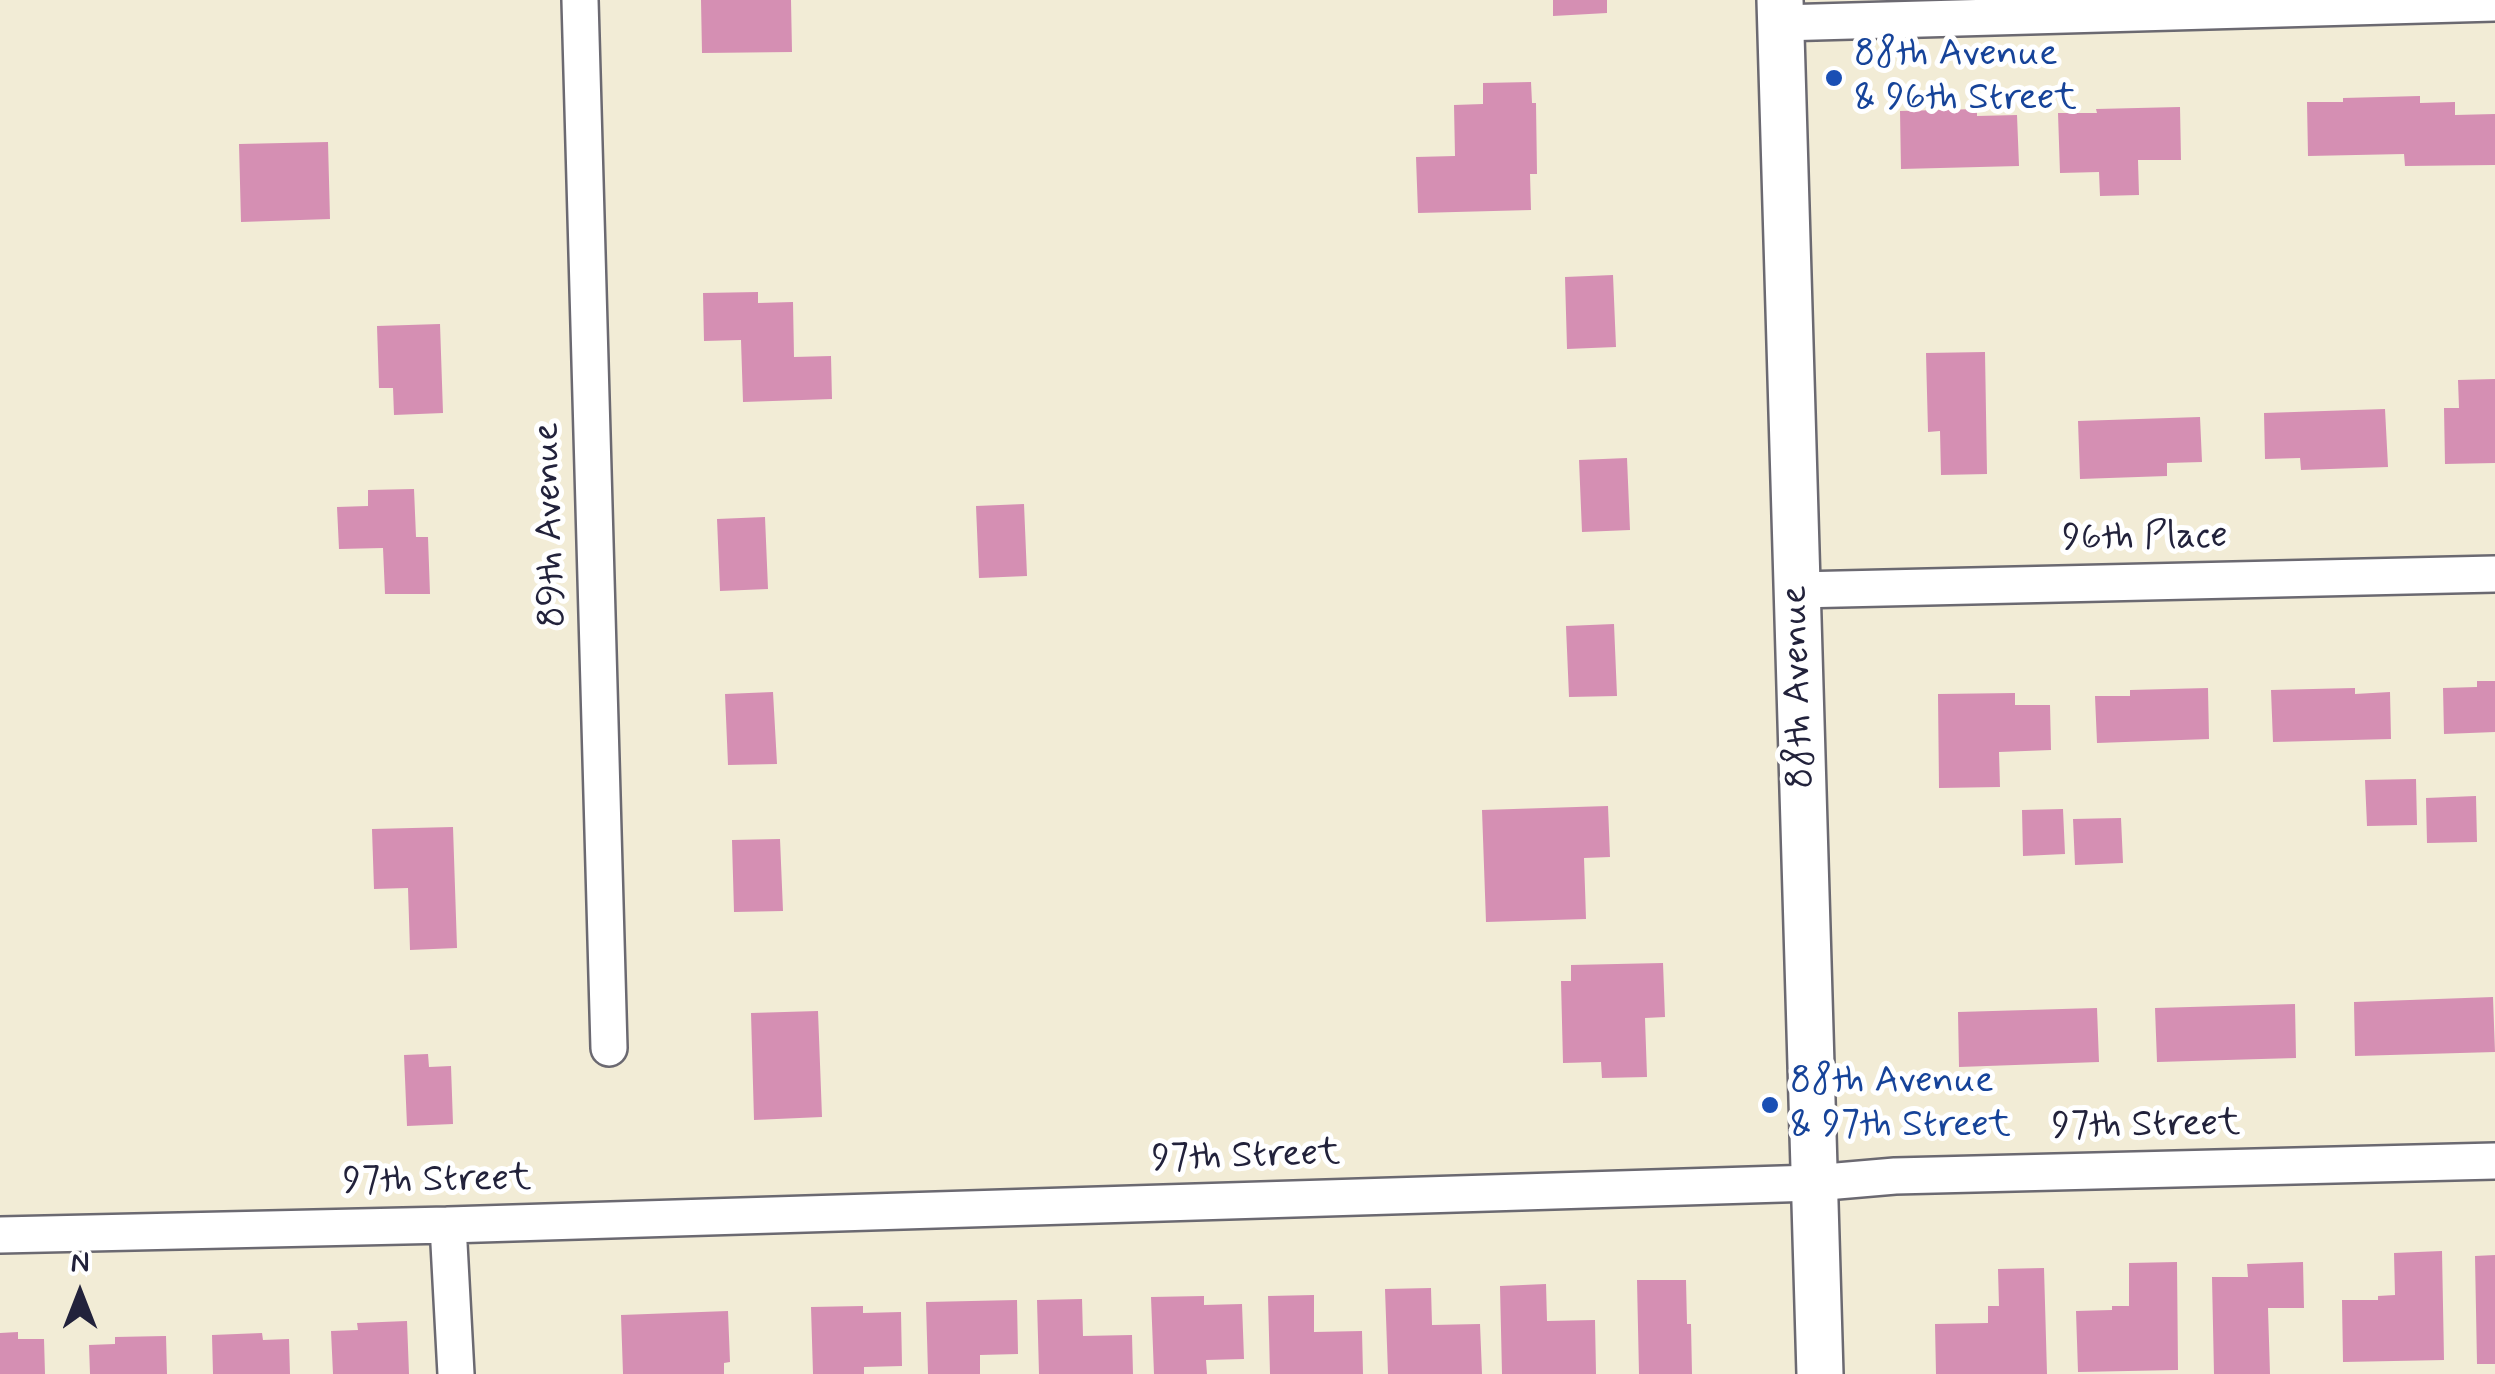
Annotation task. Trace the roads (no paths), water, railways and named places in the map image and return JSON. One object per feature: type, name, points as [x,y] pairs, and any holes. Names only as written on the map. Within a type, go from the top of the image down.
[{"type":"street","name":"89th Avenue","points":[[580,0],[609,1048]]},
{"type":"street","points":[[1780,11],[2495,3]]},
{"type":"street","name":"88th Avenue","points":[[1780,11],[1820,1374]]},
{"type":"street","name":"96th Place","points":[[1797,590],[2495,574]]},
{"type":"street","name":"97th Street","points":[[0,1235],[448,1225],[1814,1183],[1895,1176],[2495,1161]]},
{"type":"street","points":[[448,1225],[456,1374]]},
{"type":"place","name":"88th Avenue & 96th Street","points":[[1834,78]]},
{"type":"place","name":"88th Avenue & 97th Street","points":[[1770,1105]]}]
